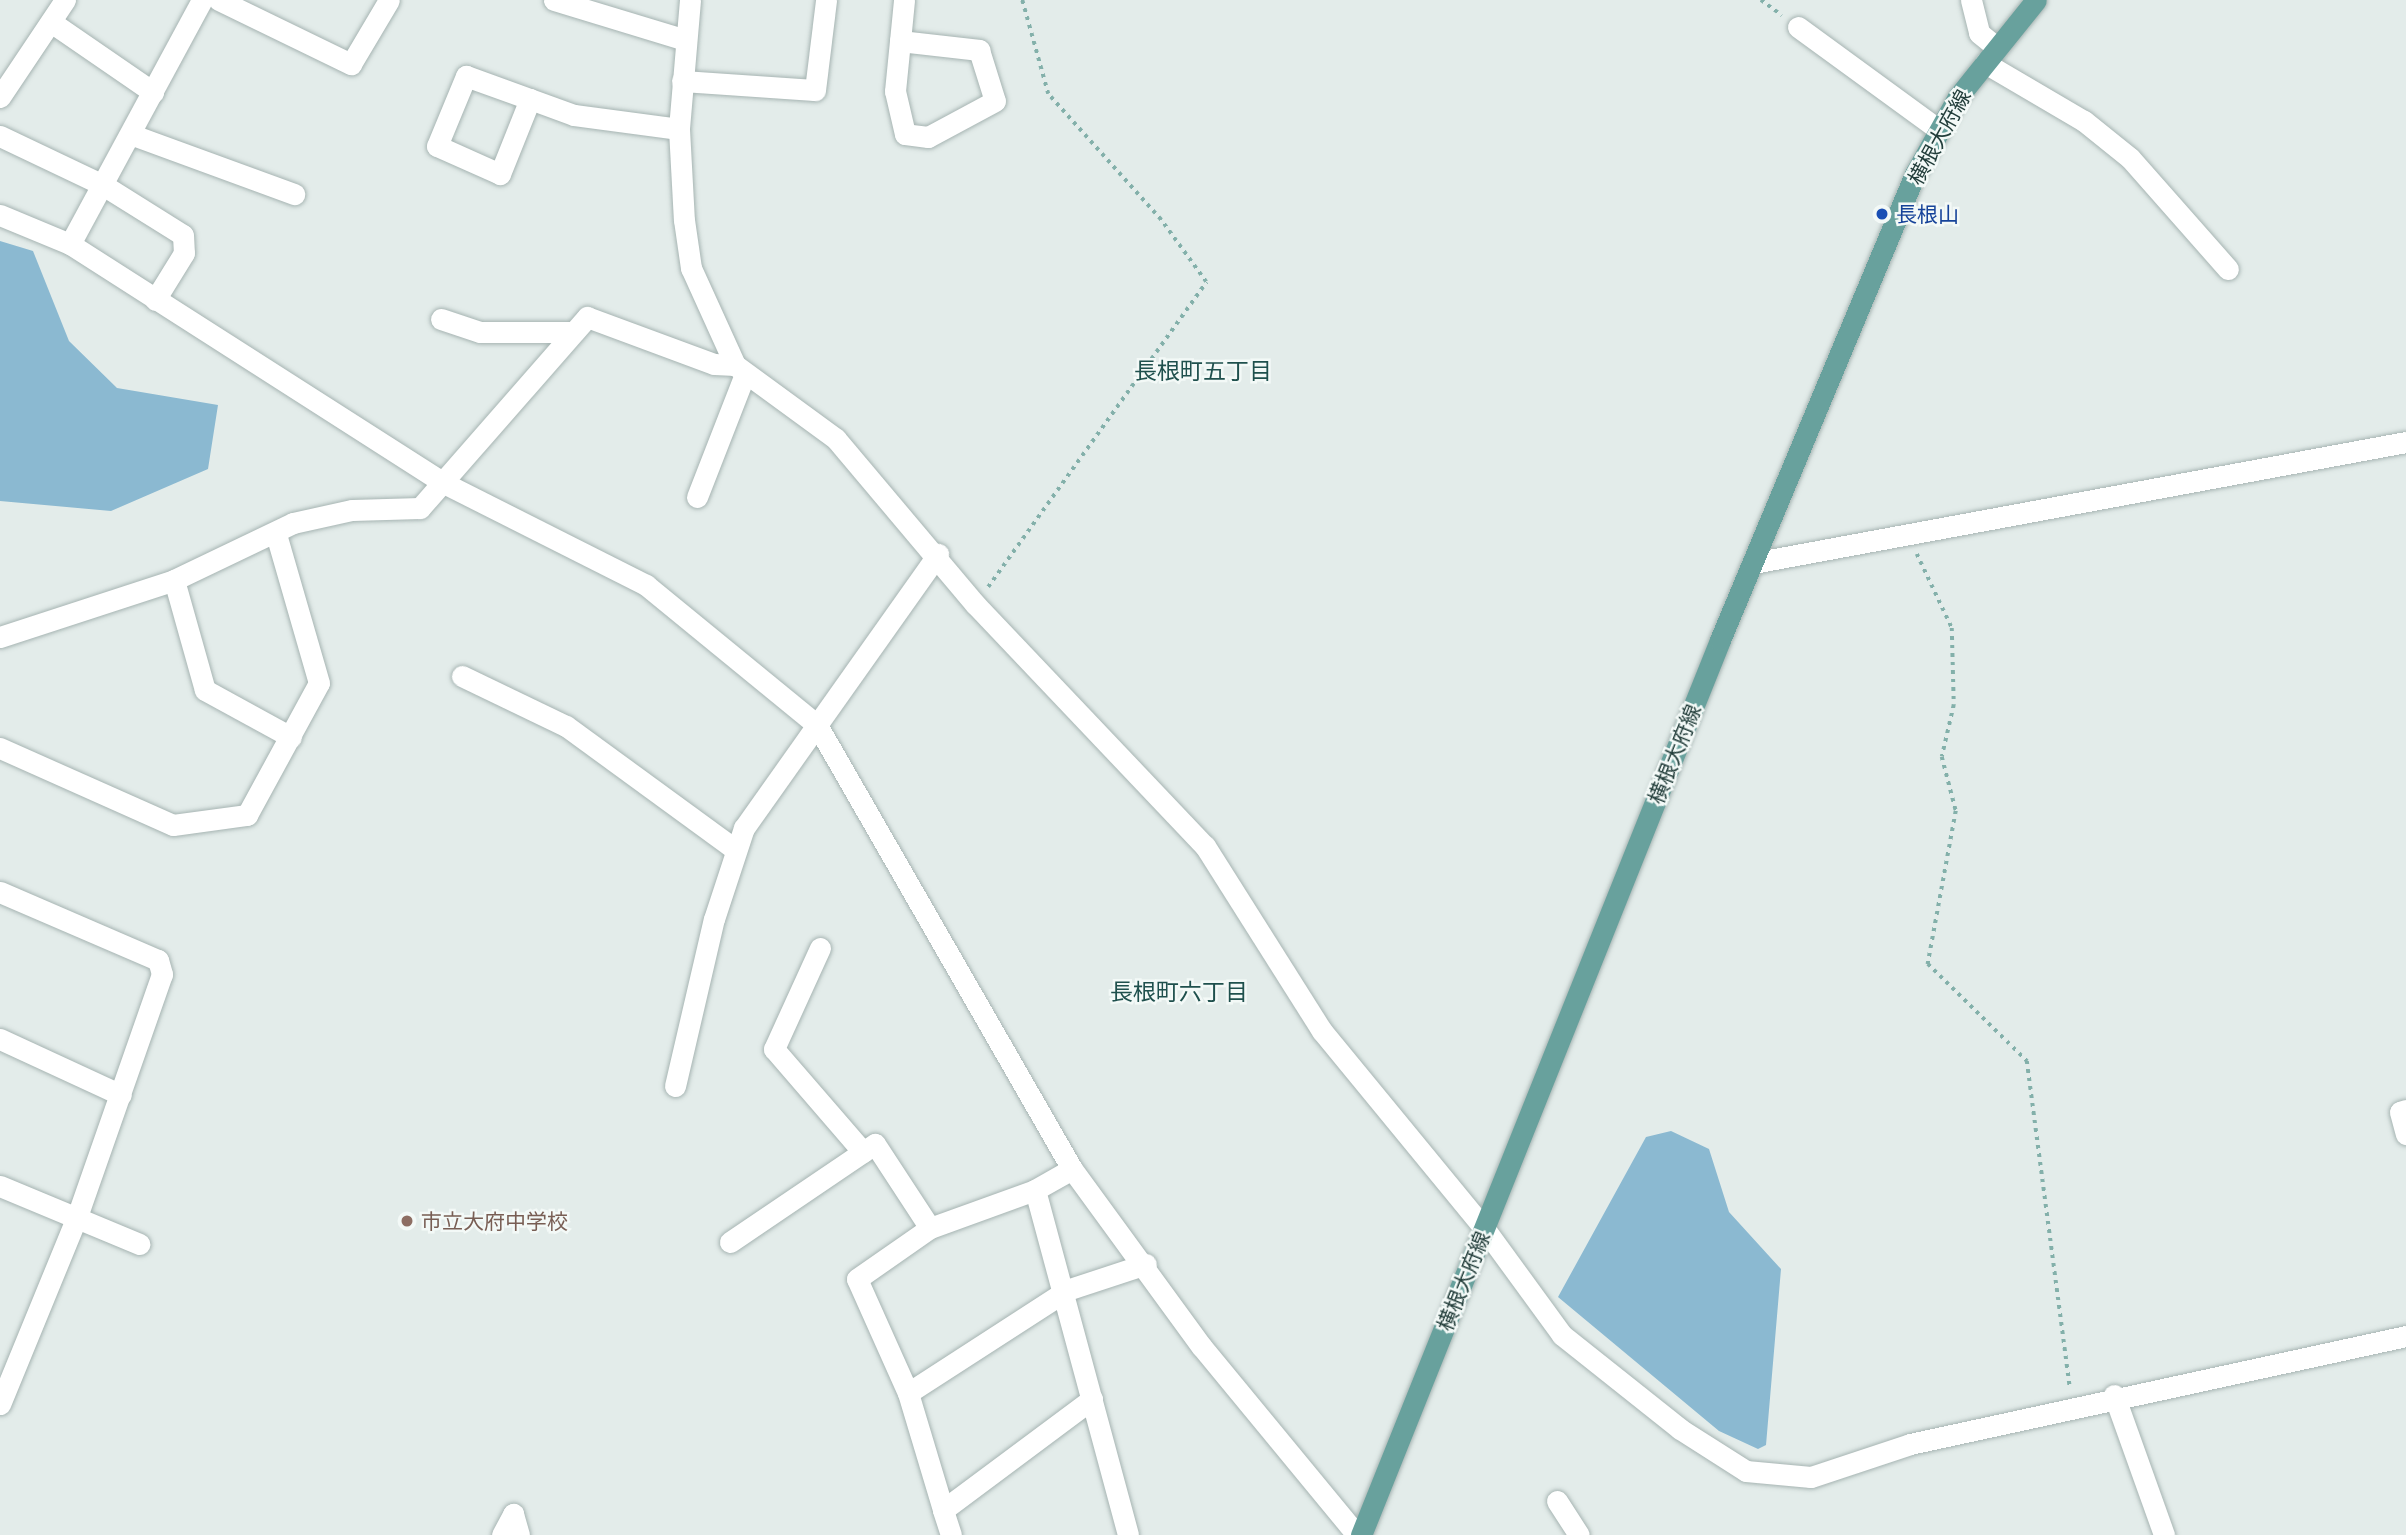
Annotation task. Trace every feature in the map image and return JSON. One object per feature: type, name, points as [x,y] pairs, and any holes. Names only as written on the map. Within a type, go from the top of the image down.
[{"type":"main road","name":"横根大府線","points":[[1359,1535],[1753,563],[1938,130],[1990,55],[2036,0]]},
{"type":"street","points":[[0,97],[65,0]]},
{"type":"street","points":[[70,244],[202,0]]},
{"type":"street","points":[[219,0],[351,64],[389,0]]},
{"type":"street","points":[[554,0],[686,40]]},
{"type":"street","points":[[690,0],[679,129],[691,268],[740,369],[697,497]]},
{"type":"street","points":[[682,80],[815,90],[826,0]]},
{"type":"street","points":[[900,41],[979,50],[995,100],[928,137],[911,139],[895,91],[904,0]]},
{"type":"street","points":[[1966,4],[1990,55],[2084,121],[2130,158],[2228,269]]},
{"type":"street","points":[[51,22],[153,92]]},
{"type":"street","points":[[1798,27],[1938,130]]},
{"type":"street","points":[[530,99],[500,174],[437,146],[466,76],[530,99],[574,115],[679,129]]},
{"type":"street","points":[[130,134],[293,194]]},
{"type":"street","points":[[0,136],[103,185],[183,235],[184,253],[155,300]]},
{"type":"street","points":[[0,215],[70,244],[442,482],[646,585],[817,725],[1072,1169],[1146,1264],[1202,1348],[1359,1535]]},
{"type":"street","points":[[0,637],[174,580],[276,534],[293,523],[352,510],[420,508],[570,332],[587,317],[714,364],[740,369],[836,439],[938,554],[975,604],[1205,846],[1322,1031],[1484,1228],[1562,1335],[1680,1429],[1746,1471],[1811,1478],[1910,1444],[2072,1405],[2406,1336]]},
{"type":"street","points":[[441,320],[480,332],[570,332]]},
{"type":"street","points":[[1753,563],[2406,442]]},
{"type":"street","points":[[0,748],[173,825],[247,815],[319,683],[276,534]]},
{"type":"street","points":[[675,1086],[744,828],[938,554]]},
{"type":"street","points":[[174,580],[205,690],[291,737]]},
{"type":"street","points":[[462,676],[566,726],[736,850]]},
{"type":"street","points":[[0,892],[158,960],[162,974],[76,1219],[6,1371],[0,1404]]},
{"type":"street","points":[[820,948],[774,1049],[863,1152]]},
{"type":"street","points":[[0,1039],[121,1095]]},
{"type":"street","points":[[2406,1110],[2400,1112],[2406,1134]]},
{"type":"street","points":[[730,1242],[875,1144],[930,1228]]},
{"type":"street","points":[[951,1535],[908,1393],[856,1279],[930,1228],[1035,1190],[1072,1169]]},
{"type":"street","points":[[1,1188],[139,1244]]},
{"type":"street","points":[[1035,1190],[1067,1290],[1128,1535]]},
{"type":"street","points":[[908,1393],[1067,1290],[1146,1264]]},
{"type":"street","points":[[2114,1395],[2164,1535]]},
{"type":"street","points":[[943,1510],[1092,1399]]},
{"type":"street","points":[[1557,1501],[1570,1531]]},
{"type":"street","points":[[502,1535],[513,1514],[519,1535]]},
{"type":"path","points":[[975,604],[1206,282],[1161,220],[1048,94],[1022,0]]},
{"type":"path","points":[[1910,535],[1952,628],[1954,705],[1942,757],[1956,811],[1928,964],[2027,1061],[2072,1405]]},
{"type":"water","points":[[0,241],[33,251],[69,341],[117,388],[218,405],[208,469],[111,511],[0,501]]},
{"type":"water","points":[[1671,1131],[1709,1149],[1729,1212],[1781,1269],[1766,1445],[1758,1449],[1719,1431],[1558,1297],[1646,1137]]},
{"type":"place","name":"長根山","points":[[1882,214]]},
{"type":"place","name":"市立大府中学校","points":[[407,1221]]},
{"type":"district","name":"長根町五丁目","points":[[1203,370]]},
{"type":"district","name":"長根町六丁目","points":[[1179,991]]}]
